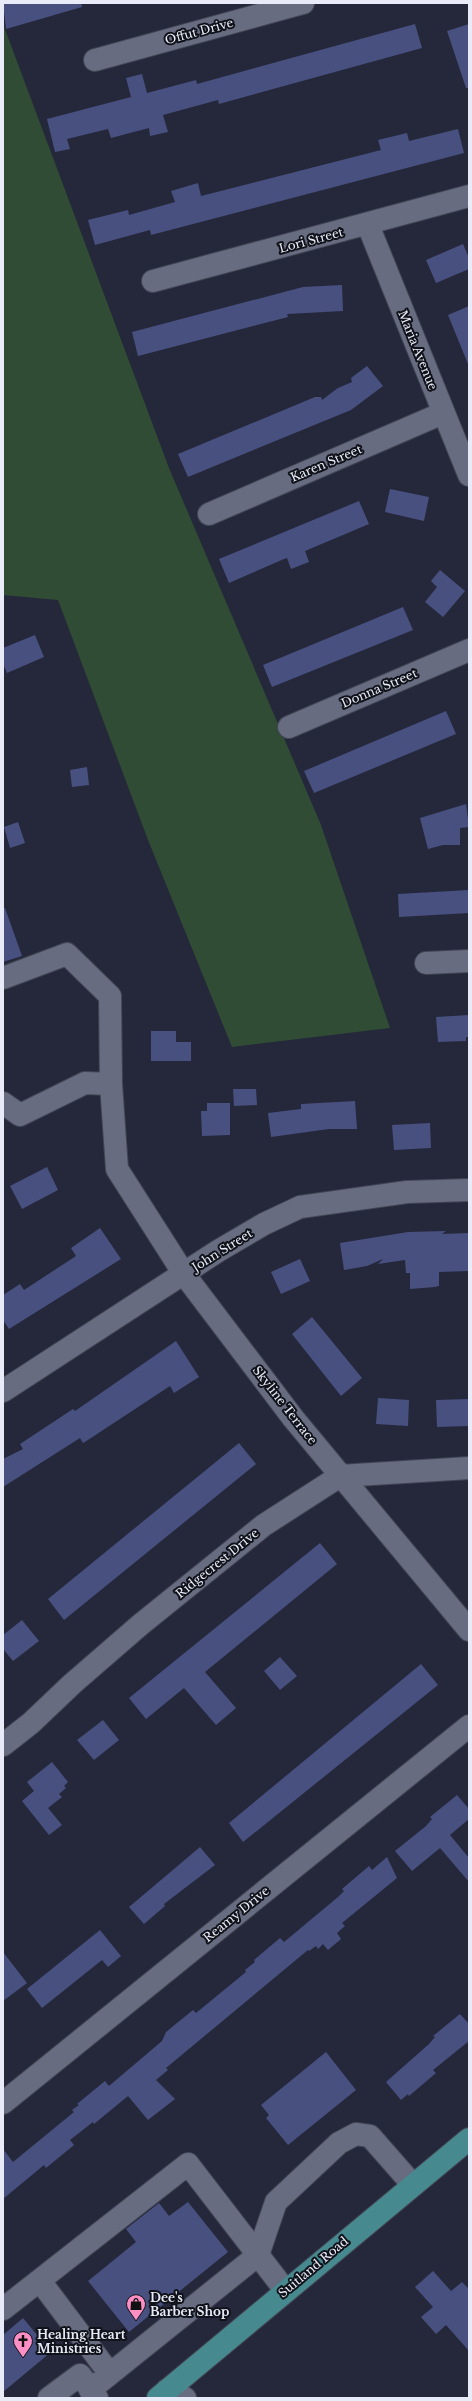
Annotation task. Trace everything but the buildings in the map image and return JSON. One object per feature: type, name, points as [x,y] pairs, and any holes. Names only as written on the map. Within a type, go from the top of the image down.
[{"type":"main road","name":"Suitland Road","points":[[170,2396],[285,2290],[469,2139]]},
{"type":"street","name":"Offut Drive","points":[[95,60],[303,3]]},
{"type":"street","name":"Lori Street","points":[[153,281],[368,225],[469,196]]},
{"type":"street","name":"Maria Avenue","points":[[368,225],[469,475]]},
{"type":"street","name":"Karen Street","points":[[209,514],[443,413]]},
{"type":"street","name":"Donna Street","points":[[289,727],[469,650]]},
{"type":"street","points":[[3,978],[67,954],[110,996],[111,1084],[85,1083],[20,1115],[3,1103]]},
{"type":"street","points":[[426,963],[469,961]]},
{"type":"street","name":"Skyline Terrace","points":[[111,1084],[117,1169],[184,1274],[292,1418],[469,1630]]},
{"type":"street","name":"John Street","points":[[3,1391],[264,1224],[300,1207],[407,1192],[469,1190]]},
{"type":"street","name":"Ridgecrest Drive","points":[[3,1745],[31,1723],[72,1684],[140,1625],[264,1525],[340,1476],[469,1468]]},
{"type":"street","name":"Reamy Drive","points":[[3,2103],[469,1726]]},
{"type":"street","points":[[49,2398],[80,2375],[94,2394],[110,2374],[258,2255],[276,2202],[339,2143],[356,2134],[370,2136],[413,2185]]},
{"type":"street","points":[[3,2309],[188,2164],[285,2290]]},
{"type":"street","points":[[40,2280],[110,2374]]},
{"type":"green space","points":[[3,24],[169,468],[321,825],[390,1028],[232,1047],[148,840],[58,600],[3,595]]},
{"type":"place","name":"Dee's Barber Shop","points":[[136,2321]]},
{"type":"place","name":"Healing Heart Ministries","points":[[23,2358]]}]
